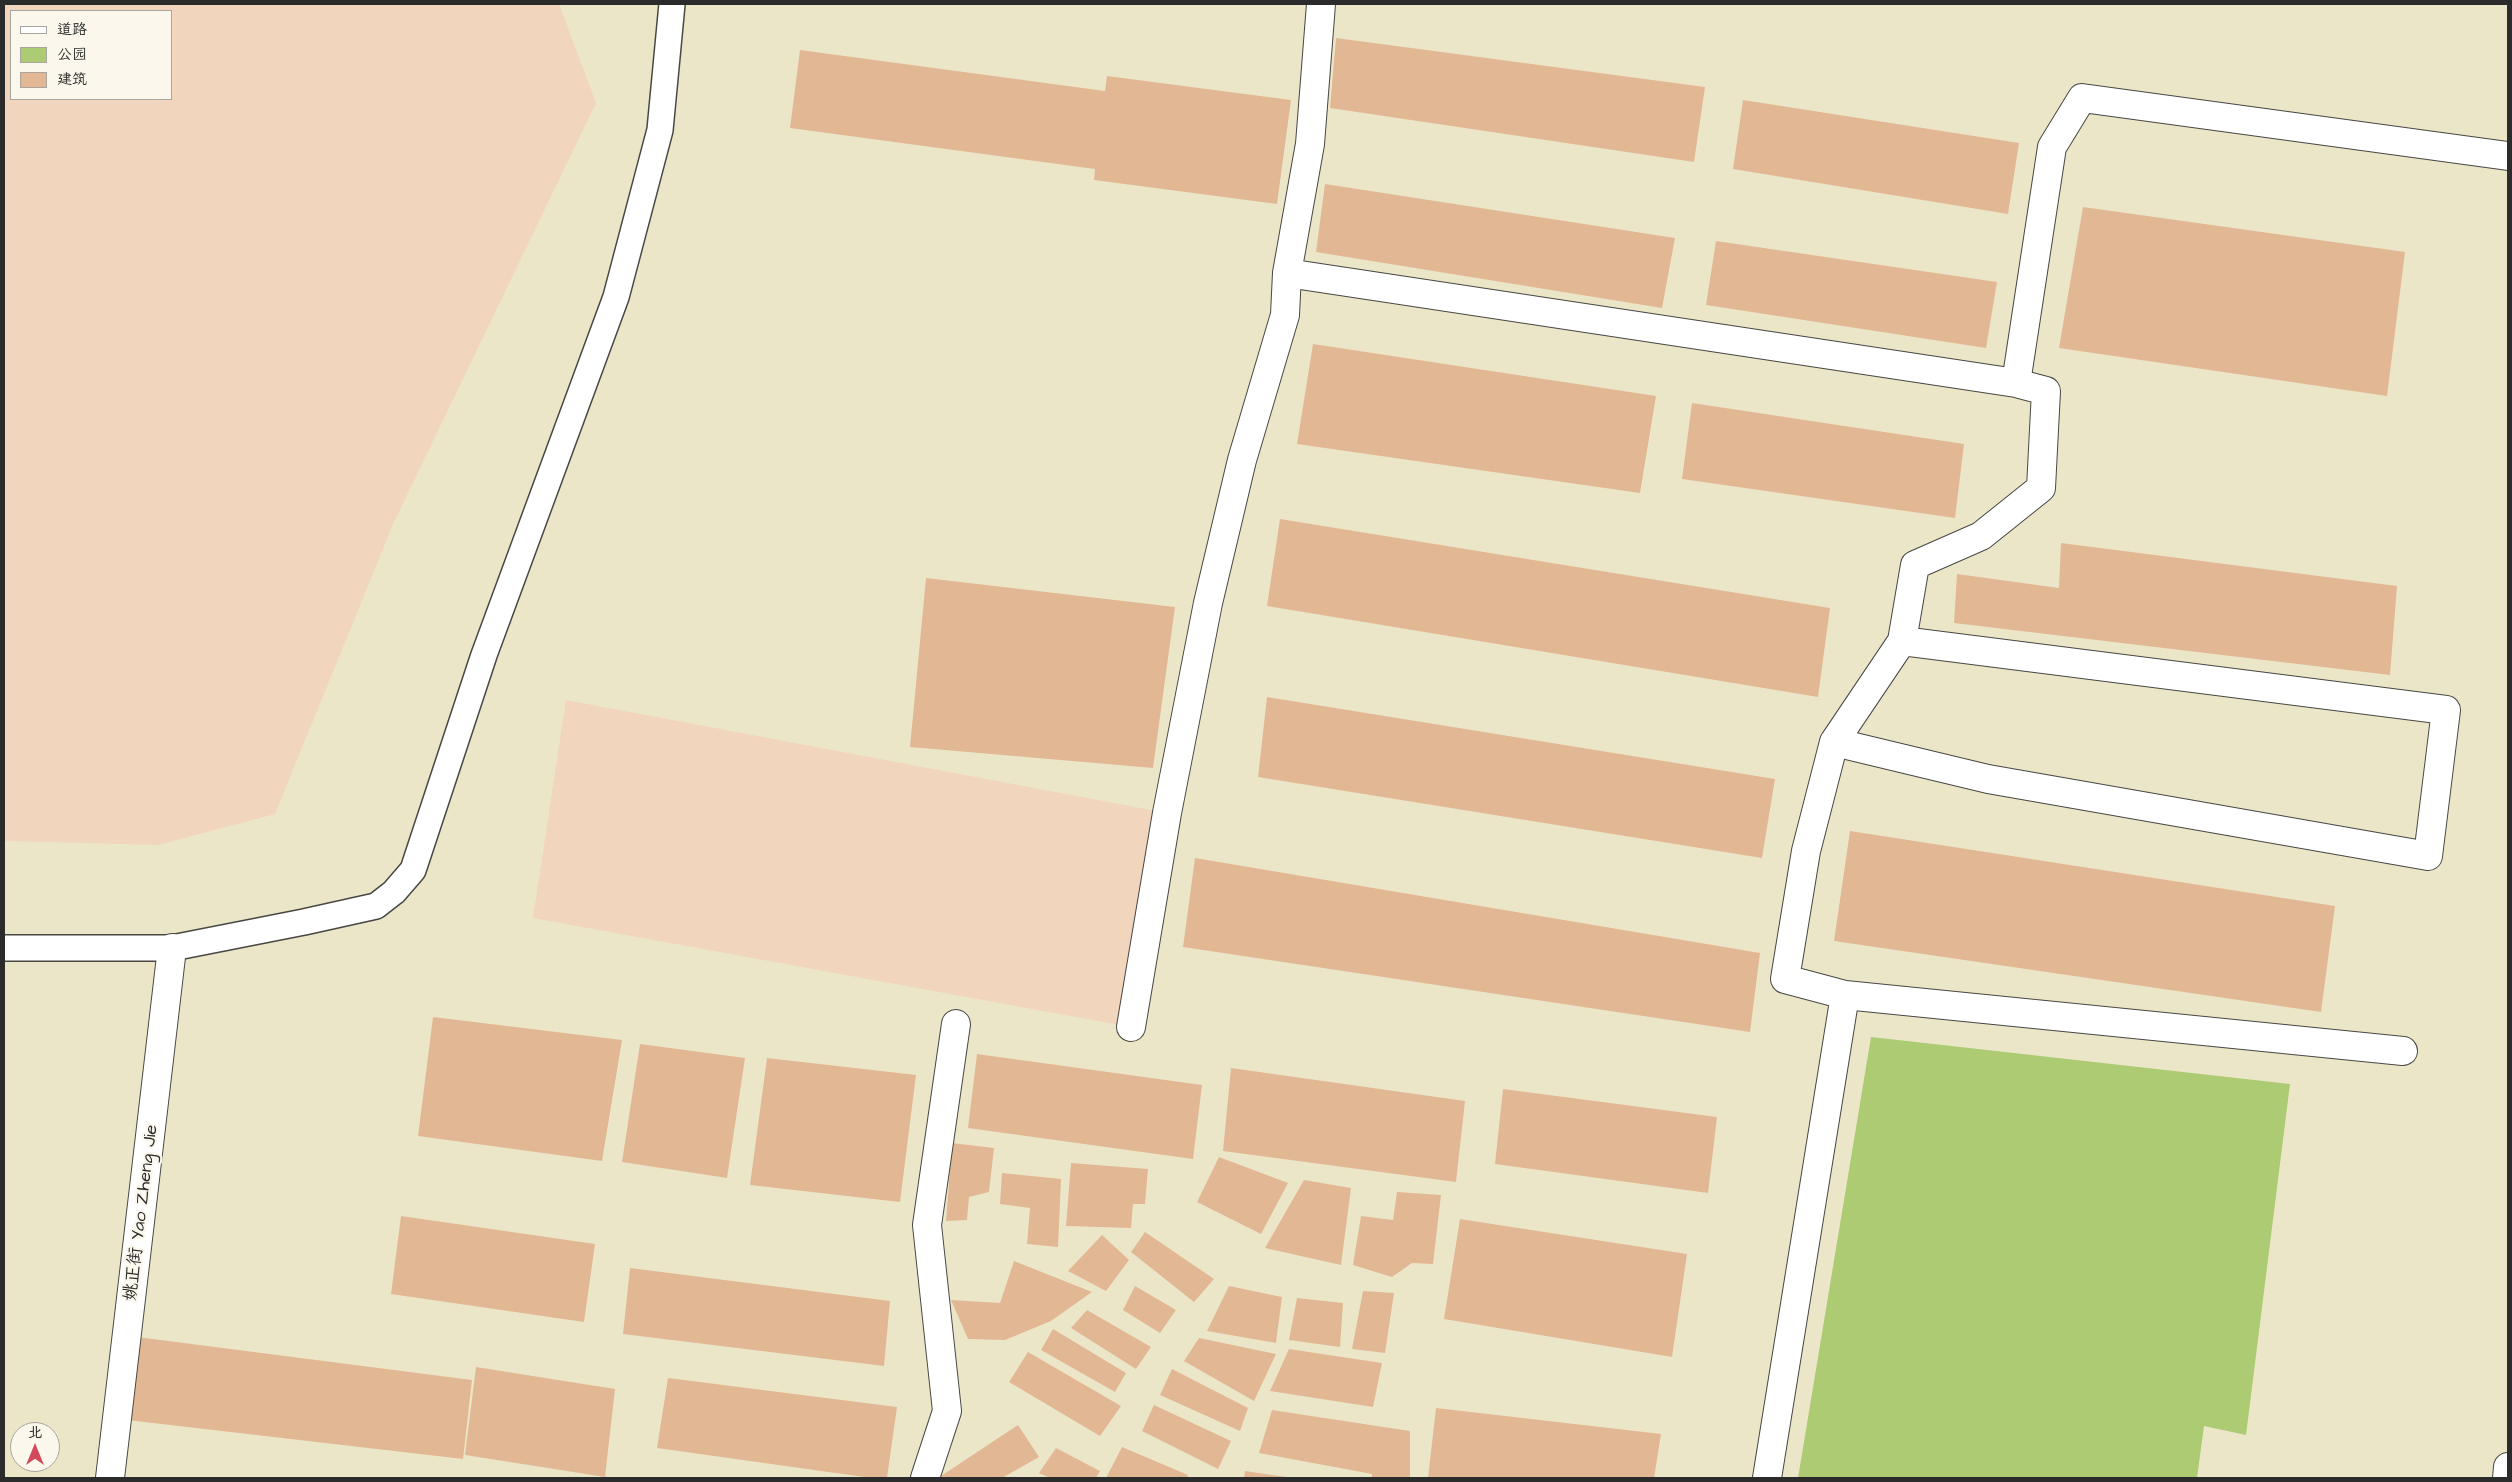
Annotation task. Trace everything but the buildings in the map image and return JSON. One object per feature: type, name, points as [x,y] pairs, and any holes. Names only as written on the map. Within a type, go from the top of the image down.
[{"type":"street","points":[[1132,1027],[1168,813],[1208,604],[1242,460],[1286,315],[1287,273],[1310,144],[1321,4]]},
{"type":"street","points":[[2016,383],[2052,147],[2082,98],[2508,156]]},
{"type":"street","points":[[1287,273],[2016,383],[2046,391],[2041,488],[1981,536],[1915,565],[1902,641],[1834,742],[1806,851],[1785,979],[1845,995],[2403,1051]]},
{"type":"street","points":[[1834,742],[1988,779],[2428,856],[2446,710],[1902,641]]},
{"type":"street","name":"姚正街 Yao Zheng Jie","points":[[110,1478],[172,948]]},
{"type":"street","points":[[1767,1478],[1845,995]]},
{"type":"street","points":[[926,1478],[947,1411],[927,1225],[956,1024]]},
{"type":"street","points":[[2507,1478],[2508,1467]]},
{"type":"lane","points":[[4,948],[172,948],[376,906],[394,892],[413,870],[484,655],[616,297],[660,130],[672,4]]},
{"type":"shaded area","points":[[4,4],[559,4],[596,103],[394,522],[275,814],[158,845],[4,841]]},
{"type":"shaded area","points":[[566,700],[1167,813],[1131,1027],[533,918]]},
{"type":"green space","points":[[1871,1037],[2290,1084],[2246,1435],[2204,1426],[2197,1478],[1798,1478]]}]
